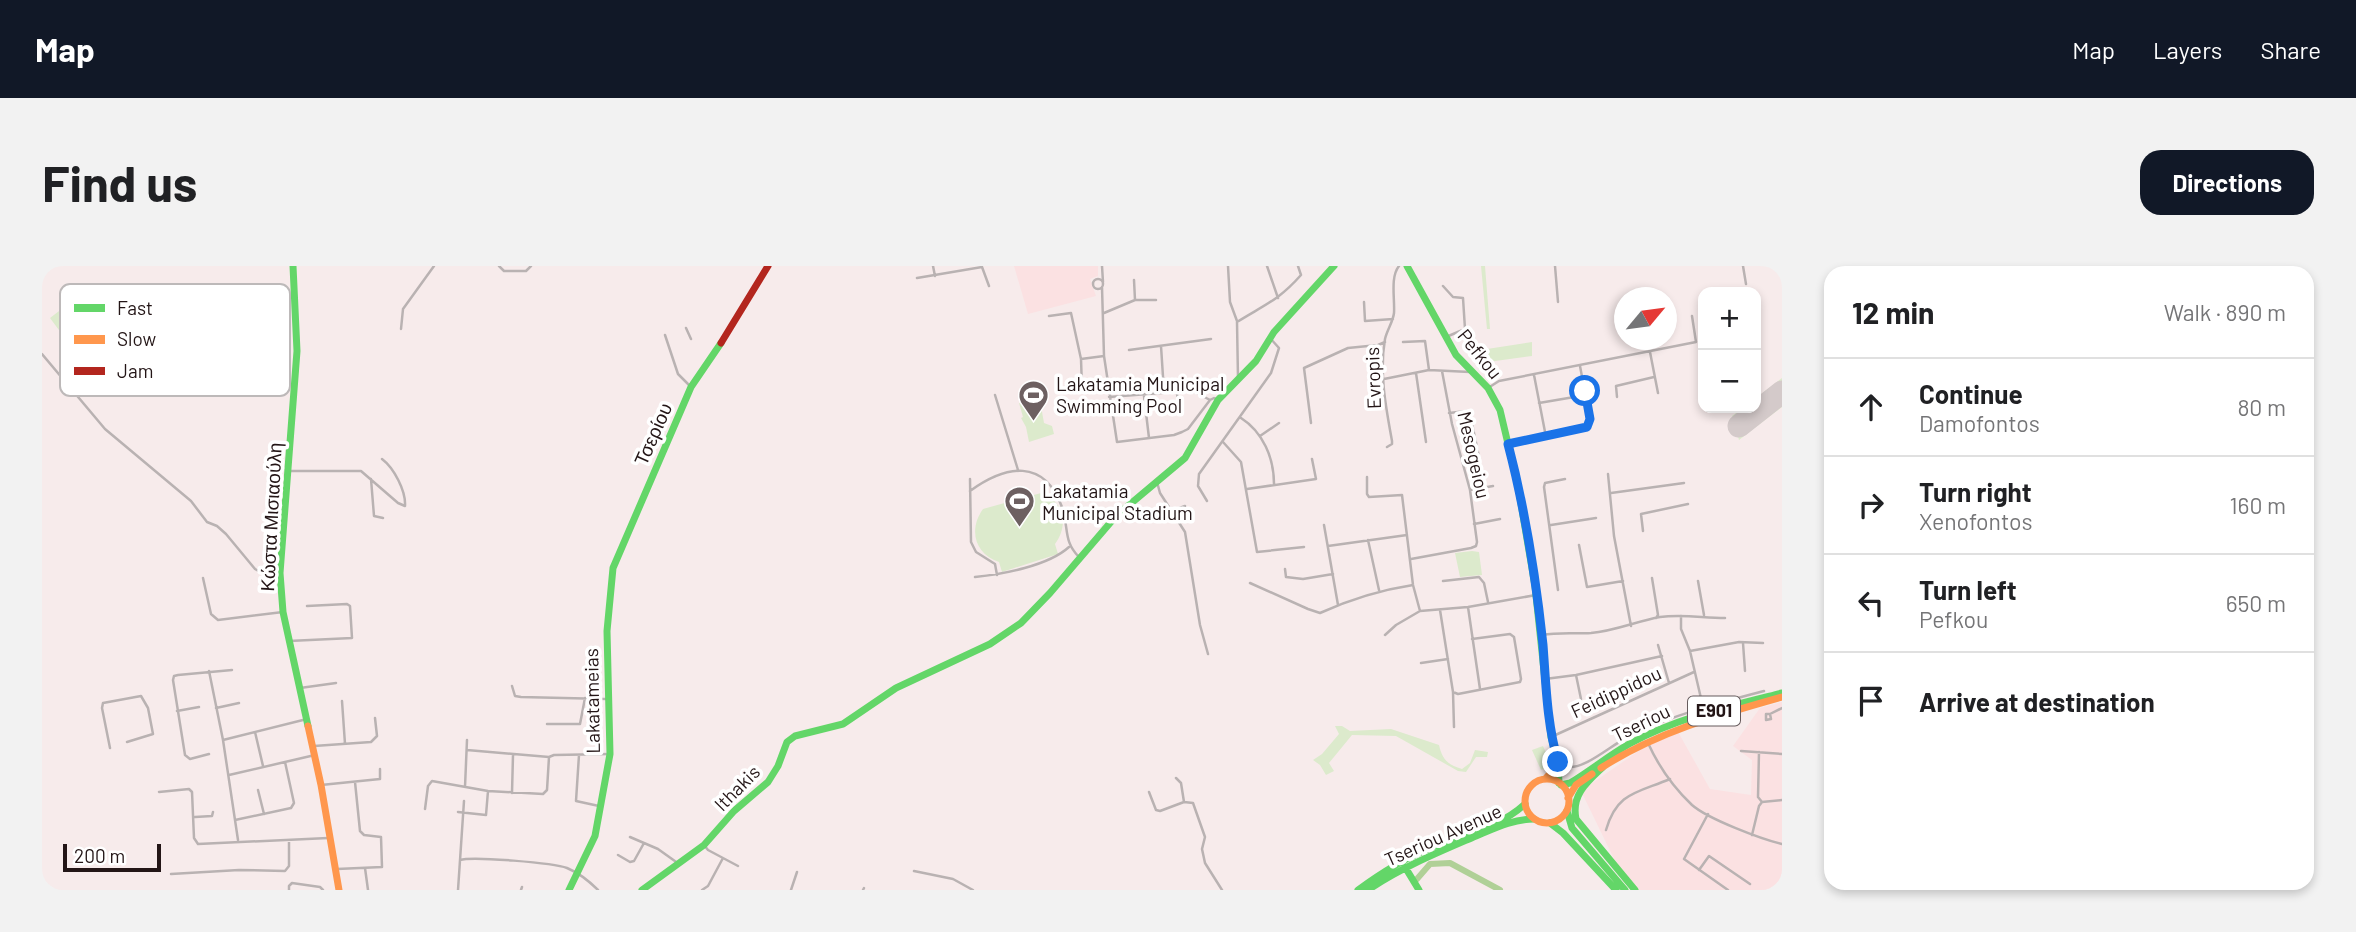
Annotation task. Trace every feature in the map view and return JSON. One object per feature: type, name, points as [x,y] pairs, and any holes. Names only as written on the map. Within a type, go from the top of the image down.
[{"type":"main road","name":"Κώστα Μισιαούλη","points":[[293,266],[297,351],[281,573],[282,612],[315,755],[332,838],[339,890]]},
{"type":"main road","name":"Τσερίου","points":[[607,631],[612,579],[618,555],[691,387],[740,315],[768,266]]},
{"type":"main road","name":"Ithakis","points":[[642,890],[704,845],[734,811],[768,782],[778,766],[787,742],[805,732],[843,723],[896,688],[990,644],[1021,623],[1051,593],[1116,516],[1185,458],[1214,400],[1239,380],[1256,361],[1270,338],[1334,266]]},
{"type":"main road","name":"Pefkou","points":[[1407,266],[1457,355],[1488,388],[1500,410],[1523,517],[1536,596],[1550,737],[1557,759],[1560,784]]},
{"type":"main road","name":"Lakatameias","points":[[569,890],[595,836],[610,754],[607,631]]},
{"type":"main road","name":"Tseriou","points":[[1568,798],[1576,785],[1643,742],[1684,724],[1782,695]]},
{"type":"main road","name":"Tseriou","points":[[1560,784],[1570,783],[1629,744],[1663,728],[1697,716],[1782,695]]},
{"type":"main road","points":[[1557,759],[1554,771],[1527,791],[1525,804],[1534,819],[1550,823],[1563,833],[1616,890]]},
{"type":"main road","points":[[1603,767],[1579,791],[1574,804],[1575,816],[1582,828],[1635,890]]},
{"type":"main road","points":[[1545,779],[1560,784],[1568,798],[1567,811],[1572,828],[1625,890]]},
{"type":"main road","name":"Tseriou Avenue","points":[[1358,890],[1442,842],[1516,814],[1525,804]]},
{"type":"main road","points":[[1550,823],[1563,817],[1567,811]]},
{"type":"main road","name":"Tseriou Avenue","points":[[1368,890],[1403,865],[1503,825],[1525,818],[1534,819]]},
{"type":"main road","points":[[1403,865],[1419,890]]},
{"type":"street","points":[[401,329],[403,309],[434,266]]},
{"type":"street","points":[[499,266],[504,271],[526,271],[531,266]]},
{"type":"street","points":[[933,266],[935,276]]},
{"type":"street","points":[[1102,266],[1104,356],[1109,397],[1117,442],[1174,435],[1188,429],[1214,400],[1192,391],[1109,397]]},
{"type":"street","points":[[1228,266],[1230,302],[1237,321],[1236,374],[1239,380]]},
{"type":"street","points":[[1267,266],[1278,298]]},
{"type":"street","points":[[1237,321],[1278,298],[1301,275],[1298,266]]},
{"type":"street","name":"Evropis","points":[[1387,447],[1392,441],[1384,379],[1385,342],[1393,319],[1395,274],[1399,266]]},
{"type":"street","points":[[1555,266],[1558,302]]},
{"type":"street","points":[[1743,266],[1746,284]]},
{"type":"street","points":[[918,278],[982,267],[989,286]]},
{"type":"street","points":[[1102,287],[1098,289],[1093,284],[1098,279],[1103,282]]},
{"type":"street","points":[[1134,280],[1135,300]]},
{"type":"street","points":[[1443,286],[1453,297],[1463,298],[1465,329],[1446,337]]},
{"type":"street","points":[[1104,313],[1135,300],[1156,300]]},
{"type":"street","points":[[1364,302],[1365,321],[1393,319]]},
{"type":"street","points":[[1049,316],[1071,313],[1081,359],[1082,388]]},
{"type":"street","points":[[1488,388],[1499,382],[1696,342],[1692,316]]},
{"type":"street","points":[[686,328],[691,338]]},
{"type":"street","points":[[665,335],[678,374],[691,387]]},
{"type":"street","points":[[1207,501],[1199,486],[1199,474],[1274,366],[1279,348],[1270,338]]},
{"type":"street","points":[[1129,350],[1211,339]]},
{"type":"street","points":[[1403,342],[1425,341],[1429,370]]},
{"type":"street","points":[[1311,423],[1304,368],[1348,348],[1385,342]]},
{"type":"street","points":[[1161,346],[1164,391]]},
{"type":"street","points":[[1650,351],[1658,393]]},
{"type":"street","points":[[42,354],[60,375]]},
{"type":"street","points":[[1081,359],[1104,356]]},
{"type":"street","points":[[1508,444],[1582,429],[1590,424],[1580,366]]},
{"type":"street","points":[[1384,379],[1429,370],[1471,372]]},
{"type":"street","name":"Mesogeiou","points":[[1411,559],[1476,546],[1470,490],[1449,413],[1442,371]]},
{"type":"street","points":[[1416,373],[1426,442]]},
{"type":"street","points":[[1534,375],[1546,437]]},
{"type":"street","points":[[1617,397],[1616,386],[1654,376]]},
{"type":"street","points":[[1177,392],[1178,408]]},
{"type":"street","points":[[995,395],[1018,470]]},
{"type":"street","points":[[1539,403],[1586,395]]},
{"type":"street","points":[[77,396],[105,429],[191,501],[207,523],[217,526],[226,534],[255,569],[262,573],[281,573]]},
{"type":"street","points":[[1144,396],[1149,438]]},
{"type":"street","points":[[1449,413],[1467,411],[1470,414],[1479,457]]},
{"type":"street","points":[[1240,418],[1260,436],[1269,453],[1274,484]]},
{"type":"street","points":[[1260,436],[1279,423]]},
{"type":"street","points":[[1223,442],[1241,462],[1257,552],[1304,547]]},
{"type":"street","points":[[288,471],[362,471],[405,506],[405,496],[395,470],[382,459]]},
{"type":"street","points":[[1247,489],[1316,479],[1312,459]]},
{"type":"street","points":[[970,491],[992,477],[1018,470],[1038,474],[1052,490],[1061,507],[1069,547],[1079,557]]},
{"type":"street","points":[[1608,474],[1614,536],[1631,626]]},
{"type":"street","points":[[1367,477],[1369,497],[1402,495],[1413,585],[1420,611]]},
{"type":"street","points":[[371,479],[374,516],[383,518]]},
{"type":"street","points":[[970,479],[971,542],[976,552],[995,565],[998,575]]},
{"type":"street","points":[[1558,590],[1544,487],[1545,483],[1565,479]]},
{"type":"street","points":[[1157,482],[1160,493],[1185,533],[1200,625],[1209,654]]},
{"type":"street","points":[[1610,493],[1684,483]]},
{"type":"street","points":[[1470,490],[1493,486]]},
{"type":"street","points":[[1643,531],[1641,514],[1688,504]]},
{"type":"street","points":[[1171,510],[1185,506]]},
{"type":"street","points":[[1551,525],[1596,518]]},
{"type":"street","points":[[1474,524],[1500,519]]},
{"type":"street","points":[[1324,525],[1338,605]]},
{"type":"street","points":[[1328,546],[1408,535]]},
{"type":"street","points":[[1368,540],[1379,590]]},
{"type":"street","points":[[1579,545],[1587,587],[1623,581]]},
{"type":"street","points":[[975,577],[998,575],[1058,556],[1069,547]]},
{"type":"street","points":[[1285,569],[1286,577],[1303,579],[1333,575]]},
{"type":"street","points":[[1443,581],[1479,577],[1484,583],[1488,602]]},
{"type":"street","points":[[203,578],[211,614],[218,620],[282,612]]},
{"type":"street","points":[[1652,578],[1658,615],[1656,618]]},
{"type":"street","points":[[1698,581],[1704,616]]},
{"type":"street","points":[[1250,583],[1320,613],[1379,590],[1413,585]]},
{"type":"street","points":[[1385,635],[1420,611],[1468,607],[1536,596]]},
{"type":"street","points":[[289,641],[352,638],[350,606],[307,606]]},
{"type":"street","points":[[1468,607],[1480,689]]},
{"type":"street","points":[[1440,610],[1454,692],[1454,727]]},
{"type":"street","points":[[1681,615],[1681,629],[1690,650],[1703,707]]},
{"type":"street","points":[[1541,635],[1566,631],[1590,633],[1681,615],[1725,618]]},
{"type":"street","points":[[1454,692],[1458,694],[1520,682],[1514,637],[1510,634],[1472,639]]},
{"type":"street","points":[[1743,643],[1745,671]]},
{"type":"street","points":[[1690,650],[1763,643]]},
{"type":"street","points":[[1658,645],[1670,683]]},
{"type":"street","points":[[1544,679],[1576,675],[1662,656]]},
{"type":"street","points":[[1421,663],[1448,659]]},
{"type":"street","points":[[209,754],[187,758],[177,711],[174,676],[232,670]]},
{"type":"street","points":[[209,671],[223,740],[238,841]]},
{"type":"street","name":"Feidippidou","points":[[1550,737],[1694,672]]},
{"type":"street","points":[[1576,675],[1581,699]]},
{"type":"street","points":[[300,688],[336,683]]},
{"type":"street","points":[[512,686],[515,696],[610,699]]},
{"type":"street","points":[[1567,767],[1582,765],[1629,736],[1703,707],[1764,691]]},
{"type":"street","points":[[110,748],[103,703],[141,696],[148,708],[153,734],[127,742]]},
{"type":"street","points":[[547,724],[580,724],[585,698]]},
{"type":"street","points":[[342,701],[345,744]]},
{"type":"street","points":[[216,708],[239,703]]},
{"type":"street","points":[[177,711],[199,708]]},
{"type":"street","points":[[1770,714],[1782,708]]},
{"type":"street","points":[[313,746],[375,740],[375,718]]},
{"type":"street","points":[[223,740],[307,719]]},
{"type":"street","points":[[255,732],[263,767]]},
{"type":"street","points":[[465,787],[467,740]]},
{"type":"street","points":[[1643,742],[1694,807],[1752,835],[1782,844]]},
{"type":"street","points":[[1643,742],[1653,754]]},
{"type":"street","points":[[467,750],[550,757],[610,754]]},
{"type":"street","points":[[1741,751],[1782,754]]},
{"type":"street","points":[[1759,752],[1758,797],[1762,802]]},
{"type":"street","points":[[512,793],[513,754]]},
{"type":"street","points":[[228,775],[315,755]]},
{"type":"street","points":[[579,755],[576,801],[602,806]]},
{"type":"street","points":[[425,809],[429,783],[432,781],[488,791],[546,793],[550,757]]},
{"type":"street","points":[[235,820],[291,808],[294,803],[285,762]]},
{"type":"street","points":[[321,785],[380,779],[380,769]]},
{"type":"street","points":[[1176,778],[1181,783],[1184,802]]},
{"type":"street","points":[[1606,830],[1611,814],[1621,800],[1670,779]]},
{"type":"street","points":[[337,869],[382,867],[382,839],[376,835],[362,834],[355,782]]},
{"type":"street","points":[[159,792],[189,789],[192,792],[194,838],[198,844],[332,838]]},
{"type":"street","points":[[258,790],[264,814]]},
{"type":"street","points":[[458,812],[486,815],[488,791]]},
{"type":"street","points":[[1149,792],[1156,810],[1184,802],[1193,803],[1205,837],[1202,849],[1205,863],[1222,890]]},
{"type":"street","points":[[1762,802],[1782,800]]},
{"type":"street","points":[[458,890],[464,801]]},
{"type":"street","points":[[1752,835],[1762,802]]},
{"type":"street","points":[[195,817],[212,816],[213,812]]},
{"type":"street","points":[[1708,814],[1684,859],[1728,890]]},
{"type":"street","points":[[630,837],[679,864]]},
{"type":"street","points":[[172,874],[239,870],[285,871],[289,866],[289,840]]},
{"type":"street","points":[[618,855],[630,862],[634,861],[644,843]]},
{"type":"street","points":[[704,845],[738,866]]},
{"type":"street","points":[[1699,870],[1709,856],[1750,884]]},
{"type":"street","points":[[460,860],[477,858],[547,863],[578,874],[598,890]]},
{"type":"street","points":[[702,890],[708,886],[723,859]]},
{"type":"street","points":[[365,868],[368,890]]},
{"type":"street","points":[[914,871],[953,879],[974,890]]},
{"type":"street","points":[[791,890],[797,872]]},
{"type":"street","points":[[289,890],[292,883],[320,887],[323,890]]},
{"type":"street","points":[[1714,890],[1717,883]]},
{"type":"shaded area","points":[[1014,266],[1098,266],[1098,276],[1090,279],[1096,296],[1028,314]]},
{"type":"shaded area","points":[[1782,702],[1782,890],[1639,890],[1616,863],[1581,791],[1637,752],[1677,730],[1710,789],[1751,795],[1752,760],[1733,746],[1760,708]]},
{"type":"green space","points":[[1481,266],[1485,266],[1490,329],[1487,329]]},
{"type":"green space","points":[[60,310],[60,332],[50,318]]},
{"type":"green space","points":[[1532,342],[1532,356],[1488,362],[1487,349]]},
{"type":"green space","points":[[1782,378],[1782,385],[1761,402],[1761,394]]},
{"type":"green space","points":[[1782,400],[1782,407],[1739,440],[1732,416],[1736,413],[1747,413],[1735,422],[1739,433]]},
{"type":"green space","name":"Lakatamia Municipal Swimming Pool","points":[[1019,403],[1041,406],[1044,423],[1052,426],[1054,434],[1029,442]]},
{"type":"green space","name":"Lakatamia Municipal Stadium","points":[[1041,493],[1054,501],[1063,517],[1062,529],[1055,544],[1058,554],[1002,572],[999,562],[979,547],[975,533],[978,517],[983,509]]},
{"type":"green space","points":[[1479,552],[1482,575],[1460,577],[1455,553]]},
{"type":"green space","points":[[1335,726],[1342,726],[1350,731],[1391,729],[1439,745],[1446,761],[1462,769],[1470,763],[1475,750],[1488,752],[1487,757],[1476,757],[1466,772],[1458,771],[1396,736],[1352,735],[1329,763],[1334,771],[1326,775],[1313,760],[1322,754],[1339,734]]},
{"type":"green space","points":[[1543,746],[1552,766],[1541,770],[1532,750]]},
{"type":"waterway","points":[[1417,879],[1430,864],[1450,863],[1500,890]]},
{"type":"runway","points":[[1739,426],[1782,392]]},
{"type":"traffic: fast","points":[[293,266],[297,351],[280,573],[283,612],[308,726]]},
{"type":"traffic: fast","points":[[642,890],[704,845],[734,811],[768,782],[778,766],[787,742],[795,736],[843,724],[896,688],[990,644],[1021,623],[1116,516],[1185,458],[1218,400],[1256,361],[1274,332],[1334,266]]},
{"type":"traffic: fast","points":[[1407,266],[1456,355],[1488,388],[1500,410],[1518,486],[1535,586],[1551,737],[1558,762],[1559,783]]},
{"type":"traffic: fast","points":[[569,890],[595,836],[610,754],[607,631],[613,568],[691,387],[721,343]]},
{"type":"traffic: fast","points":[[1561,785],[1570,783],[1629,744],[1665,727],[1782,693]]},
{"type":"traffic: fast","points":[[1603,767],[1578,796],[1576,819],[1635,890]]},
{"type":"traffic: fast","points":[[1358,890],[1410,857],[1491,826],[1525,804]]},
{"type":"traffic: fast","points":[[1567,811],[1572,828],[1625,890]]},
{"type":"traffic: fast","points":[[1368,890],[1407,867],[1497,827],[1534,819]]},
{"type":"traffic: fast","points":[[1550,823],[1563,833],[1616,890]]},
{"type":"traffic: fast","points":[[1405,867],[1419,890]]},
{"type":"traffic: slow","points":[[1601,768],[1666,734],[1782,697]]},
{"type":"traffic: slow","points":[[308,726],[339,890]]},
{"type":"traffic: slow","points":[[1545,779],[1556,767]]},
{"type":"traffic: slow","points":[[1568,798],[1576,785],[1592,774]]},
{"type":"traffic: slow","points":[[1547,779],[1562,786],[1569,801],[1562,816],[1547,823],[1532,816],[1525,801],[1532,786],[1547,779]]},
{"type":"traffic: jam","points":[[721,343],[768,266]]},
{"type":"place","name":"Lakatamia Municipal Swimming Pool","points":[[1033,422]]},
{"type":"place","name":"Lakatamia Municipal Stadium","points":[[1019,529]]},
{"type":"route","points":[[1558,762],[1550,737],[1535,586],[1508,444],[1587,427],[1590,419],[1585,391]]}]
